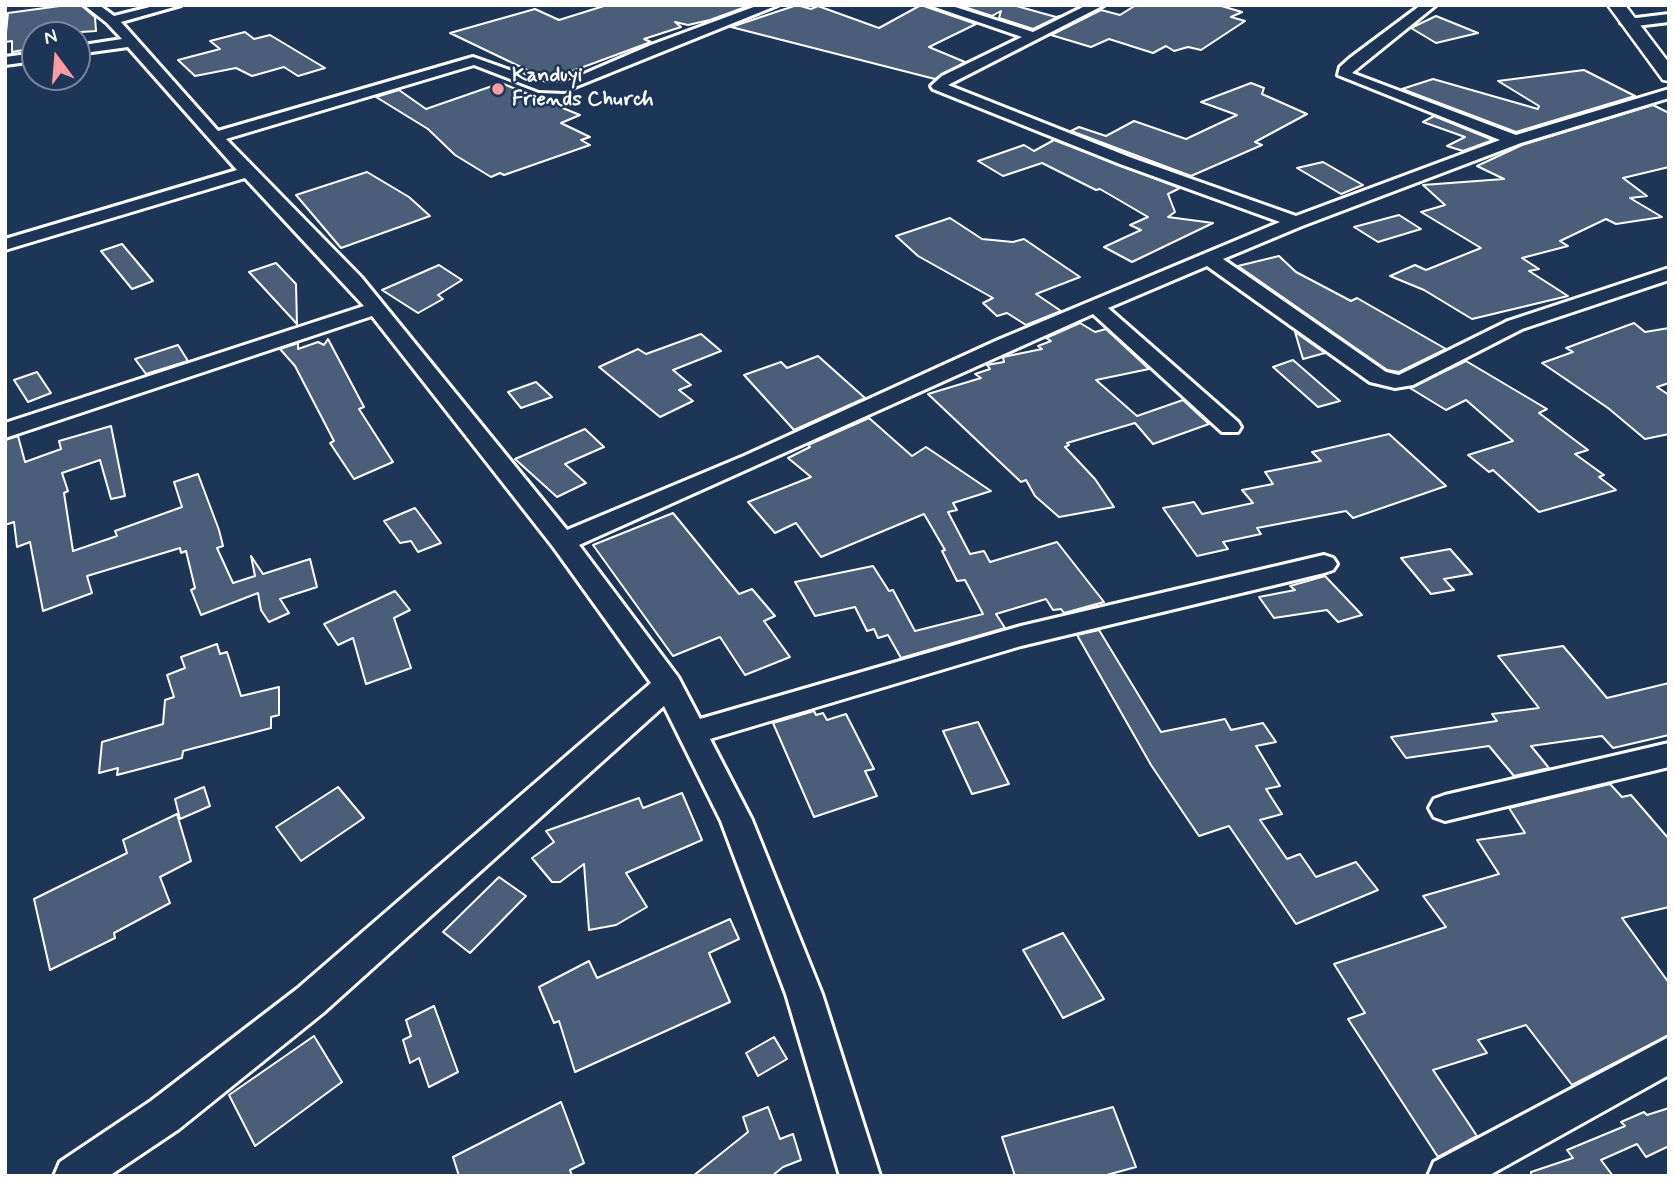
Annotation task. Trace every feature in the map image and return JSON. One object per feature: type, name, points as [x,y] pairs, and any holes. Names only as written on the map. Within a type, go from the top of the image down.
[{"type":"street","points":[[90,5],[112,20],[215,137],[354,281],[563,542],[668,685],[736,820],[804,994],[860,1176]]},
{"type":"street","points":[[112,20],[175,5]]},
{"type":"street","points":[[215,137],[473,61],[544,87],[565,88],[656,48],[772,5]]},
{"type":"street","points":[[935,5],[1033,36]]},
{"type":"street","points":[[1098,5],[938,86],[1126,160],[1296,222]]},
{"type":"street","points":[[1430,5],[1354,61],[1345,70],[1345,75],[1515,140]]},
{"type":"street","points":[[1616,5],[1669,76]]},
{"type":"street","points":[[1628,23],[1669,18]]},
{"type":"street","points":[[91,48],[131,42]]},
{"type":"street","points":[[563,542],[752,461],[1005,344],[1097,308],[1296,222],[1515,140],[1669,93]]},
{"type":"street","points":[[5,246],[248,172]]},
{"type":"street","points":[[1209,259],[1378,377],[1395,382],[1405,380],[1516,326],[1669,274]]},
{"type":"street","points":[[1097,308],[1230,427]]},
{"type":"street","points":[[5,431],[374,309]]},
{"type":"street","points":[[692,733],[1021,636],[1324,564]]},
{"type":"street","points":[[74,1176],[165,1115],[310,1001],[668,685]]},
{"type":"street","points":[[1445,808],[1669,755]]},
{"type":"street","points":[[1448,1176],[1669,1055]]},
{"type":"building","points":[[81,5],[95,17],[96,31],[91,31],[91,21],[21,21],[21,50],[12,52],[12,41],[5,42],[8,13]]},
{"type":"building","points":[[607,5],[751,5],[688,25],[675,22],[681,27],[644,39],[651,42],[548,80],[450,33],[535,9],[559,20]]},
{"type":"building","points":[[797,5],[811,9],[818,6],[879,28],[921,5],[976,24],[929,47],[965,62],[935,79],[731,27]]},
{"type":"building","points":[[958,5],[1013,5],[1060,16],[1033,29],[999,18],[1001,11],[992,16]]},
{"type":"building","points":[[1136,5],[1218,5],[1242,12],[1231,17],[1245,21],[1201,50],[1188,47],[1174,51],[1166,46],[1153,53],[1109,39],[1091,47],[1051,35],[1101,10],[1120,15]]},
{"type":"building","points":[[1436,16],[1478,33],[1436,43],[1411,28]]},
{"type":"building","points":[[245,32],[254,39],[270,35],[325,68],[298,76],[284,67],[252,76],[236,68],[195,76],[178,60],[220,49],[210,41]]},
{"type":"building","points":[[1584,70],[1635,96],[1516,132],[1402,89],[1433,79],[1538,109],[1539,106],[1498,81]]},
{"type":"building","points":[[501,83],[580,115],[561,123],[590,137],[581,140],[590,145],[491,177],[455,155],[428,129],[376,97],[399,90],[426,109]]},
{"type":"building","points":[[1251,83],[1264,88],[1262,94],[1307,114],[1255,142],[1262,145],[1191,176],[1071,131],[1079,127],[1106,136],[1134,121],[1186,139],[1237,115],[1201,102]]},
{"type":"building","points":[[1653,105],[1669,113],[1669,167],[1623,178],[1647,196],[1630,198],[1662,217],[1616,224],[1606,219],[1560,241],[1568,246],[1522,258],[1539,269],[1529,271],[1568,296],[1472,319],[1424,290],[1390,276],[1415,265],[1426,270],[1481,248],[1421,212],[1445,205],[1423,185],[1504,179],[1477,166],[1522,145]]},
{"type":"building","points":[[1434,116],[1493,140],[1463,151],[1447,146],[1465,137],[1423,122]]},
{"type":"building","points":[[1054,140],[1180,188],[1168,194],[1175,212],[1168,217],[1213,223],[1132,262],[1104,247],[1141,230],[1130,225],[1148,217],[1100,189],[1096,190],[1042,163],[1003,176],[978,161],[1024,145],[1034,151]]},
{"type":"building","points":[[1323,162],[1363,185],[1341,194],[1297,168]]},
{"type":"building","points":[[367,172],[409,197],[430,216],[341,248],[296,195]]},
{"type":"building","points":[[1399,215],[1421,229],[1378,242],[1354,227]]},
{"type":"building","points":[[950,218],[982,239],[1013,242],[1024,239],[1080,277],[1036,294],[1061,311],[1026,325],[1007,313],[997,316],[983,303],[993,298],[918,256],[896,236]]},
{"type":"building","points":[[122,244],[153,281],[132,289],[101,251]]},
{"type":"building","points":[[1279,256],[1296,272],[1351,301],[1357,298],[1446,349],[1399,372],[1387,370],[1238,266]]},
{"type":"building","points":[[276,263],[296,284],[297,324],[249,272]]},
{"type":"building","points":[[439,265],[462,280],[438,295],[443,299],[418,313],[382,290]]},
{"type":"building","points":[[1080,323],[1095,332],[1106,329],[1149,369],[1096,380],[1137,416],[1183,400],[1209,424],[1153,444],[1135,423],[1067,443],[1069,445],[1065,447],[1095,479],[1114,507],[1059,517],[1035,496],[1026,480],[1021,482],[928,394],[981,378],[975,374],[990,369],[987,365],[1004,362],[1003,357],[1042,349],[1038,346],[1051,341],[1046,338]]},
{"type":"building","points":[[1634,323],[1645,332],[1669,328],[1669,383],[1657,387],[1669,395],[1669,434],[1645,439],[1608,408],[1542,363],[1573,352],[1566,348]]},
{"type":"building","points":[[1295,332],[1325,353],[1303,359]]},
{"type":"building","points":[[701,334],[721,351],[673,370],[691,385],[679,390],[693,401],[660,417],[599,367],[638,349],[646,354]]},
{"type":"building","points":[[328,339],[364,407],[359,409],[393,462],[354,479],[330,443],[334,441],[295,366],[280,349],[298,343],[298,349],[318,342],[324,345]]},
{"type":"building","points":[[178,345],[188,361],[146,374],[135,359]]},
{"type":"building","points":[[818,356],[865,398],[794,430],[744,375],[781,362],[787,368]]},
{"type":"building","points":[[1293,360],[1340,401],[1318,407],[1273,367]]},
{"type":"building","points":[[1466,361],[1547,409],[1539,413],[1588,450],[1575,454],[1604,475],[1599,477],[1616,490],[1539,512],[1493,470],[1489,472],[1468,455],[1513,441],[1466,400],[1446,410],[1410,388]]},
{"type":"building","points":[[37,372],[51,393],[28,402],[14,380]]},
{"type":"building","points":[[536,382],[552,397],[521,408],[508,392]]},
{"type":"building","points":[[869,418],[912,456],[926,447],[991,491],[953,503],[957,510],[948,512],[970,554],[984,551],[990,562],[1057,542],[1104,602],[1064,613],[1061,609],[1053,610],[1046,599],[996,614],[1005,628],[901,658],[888,635],[878,638],[874,629],[867,631],[855,607],[815,616],[795,582],[873,566],[889,591],[893,590],[915,631],[983,614],[965,580],[957,581],[942,551],[945,550],[924,514],[821,557],[796,523],[775,533],[748,502],[811,477],[788,458],[810,447],[808,445]]},
{"type":"building","points":[[111,426],[125,496],[111,499],[100,460],[62,473],[68,491],[64,493],[73,551],[117,536],[115,531],[182,507],[174,482],[198,474],[219,530],[223,546],[217,548],[233,583],[255,576],[251,556],[263,574],[310,559],[317,587],[280,599],[289,613],[269,622],[261,610],[258,593],[201,615],[191,590],[195,588],[186,551],[181,553],[180,548],[87,576],[92,593],[43,611],[30,542],[17,547],[14,522],[5,525],[5,440],[18,436],[25,462],[61,449],[59,441]]},
{"type":"building","points":[[585,429],[604,447],[565,464],[586,483],[557,497],[515,459]]},
{"type":"building","points":[[1389,434],[1446,486],[1353,518],[1346,511],[1257,528],[1261,534],[1223,542],[1228,549],[1197,556],[1163,508],[1194,502],[1202,514],[1253,503],[1242,490],[1273,484],[1265,472],[1321,461],[1312,452]]},
{"type":"building","points":[[415,508],[441,543],[418,552],[411,541],[400,543],[384,521]]},
{"type":"building","points":[[673,513],[739,594],[752,589],[775,616],[764,621],[790,657],[745,675],[720,637],[673,656],[593,545]]},
{"type":"building","points":[[1450,549],[1472,574],[1444,579],[1454,590],[1431,594],[1401,558]]},
{"type":"building","points":[[1325,576],[1362,615],[1338,622],[1327,610],[1274,618],[1259,597],[1295,590],[1290,586]]},
{"type":"building","points":[[395,591],[410,610],[394,618],[411,668],[366,684],[353,638],[338,645],[324,624]]},
{"type":"building","points":[[1099,630],[1161,732],[1225,719],[1231,730],[1263,723],[1276,742],[1256,746],[1280,786],[1266,789],[1282,814],[1260,820],[1287,859],[1300,854],[1316,877],[1356,862],[1378,890],[1296,924],[1229,826],[1199,836],[1151,765],[1077,635]]},
{"type":"building","points":[[217,644],[220,654],[227,652],[241,696],[279,687],[279,715],[271,717],[271,728],[183,751],[182,758],[117,775],[118,768],[99,773],[102,742],[163,724],[165,700],[174,697],[167,675],[185,668],[181,657]]},
{"type":"building","points":[[1563,646],[1607,698],[1669,683],[1669,735],[1613,748],[1602,736],[1531,746],[1549,768],[1514,776],[1489,746],[1406,758],[1391,737],[1497,721],[1492,714],[1539,708],[1498,656]]},
{"type":"building","points":[[814,711],[816,715],[823,713],[827,720],[846,714],[874,769],[865,771],[877,796],[814,817],[773,723]]},
{"type":"building","points":[[978,722],[1009,784],[972,794],[943,731]]},
{"type":"building","points":[[1610,784],[1622,797],[1631,795],[1669,839],[1669,907],[1622,918],[1669,983],[1669,1035],[1572,1085],[1526,1025],[1478,1040],[1487,1053],[1433,1070],[1477,1136],[1438,1157],[1348,1019],[1365,1013],[1334,964],[1446,927],[1423,896],[1499,874],[1477,840],[1525,833],[1509,808]]},
{"type":"building","points":[[204,787],[210,806],[180,819],[175,799]]},
{"type":"building","points":[[338,787],[364,818],[301,861],[276,827]]},
{"type":"building","points":[[682,793],[702,840],[626,873],[647,907],[616,925],[589,930],[584,864],[560,882],[552,882],[532,858],[554,842],[546,831],[639,798],[643,808]]},
{"type":"building","points":[[177,814],[191,861],[160,877],[170,903],[114,933],[115,938],[50,970],[34,899],[127,853],[123,840]]},
{"type":"building","points":[[499,877],[526,896],[470,953],[443,932]]},
{"type":"building","points":[[730,919],[739,939],[709,953],[730,1002],[575,1072],[559,1021],[554,1023],[539,987],[589,961],[597,978]]},
{"type":"building","points":[[1063,933],[1104,999],[1063,1018],[1023,950]]},
{"type":"building","points":[[434,1006],[458,1072],[429,1087],[419,1058],[410,1063],[403,1040],[411,1036],[406,1020]]},
{"type":"building","points":[[314,1036],[342,1082],[255,1146],[229,1095]]},
{"type":"building","points":[[774,1037],[787,1059],[758,1076],[746,1053]]},
{"type":"building","points":[[561,1102],[584,1163],[570,1170],[572,1176],[459,1176],[453,1157]]},
{"type":"building","points":[[768,1107],[780,1139],[793,1134],[801,1160],[783,1167],[772,1176],[693,1176],[748,1132],[743,1117]]},
{"type":"building","points":[[1113,1107],[1136,1167],[1103,1176],[1015,1176],[1002,1137]]},
{"type":"building","points":[[1669,1108],[1669,1146],[1646,1157],[1637,1144],[1601,1160],[1613,1176],[1531,1176],[1531,1172],[1573,1158],[1567,1150],[1625,1126],[1621,1122],[1644,1112],[1647,1115]]},
{"type":"place","name":"Kanduyi Friends Church","points":[[498,89]]}]
